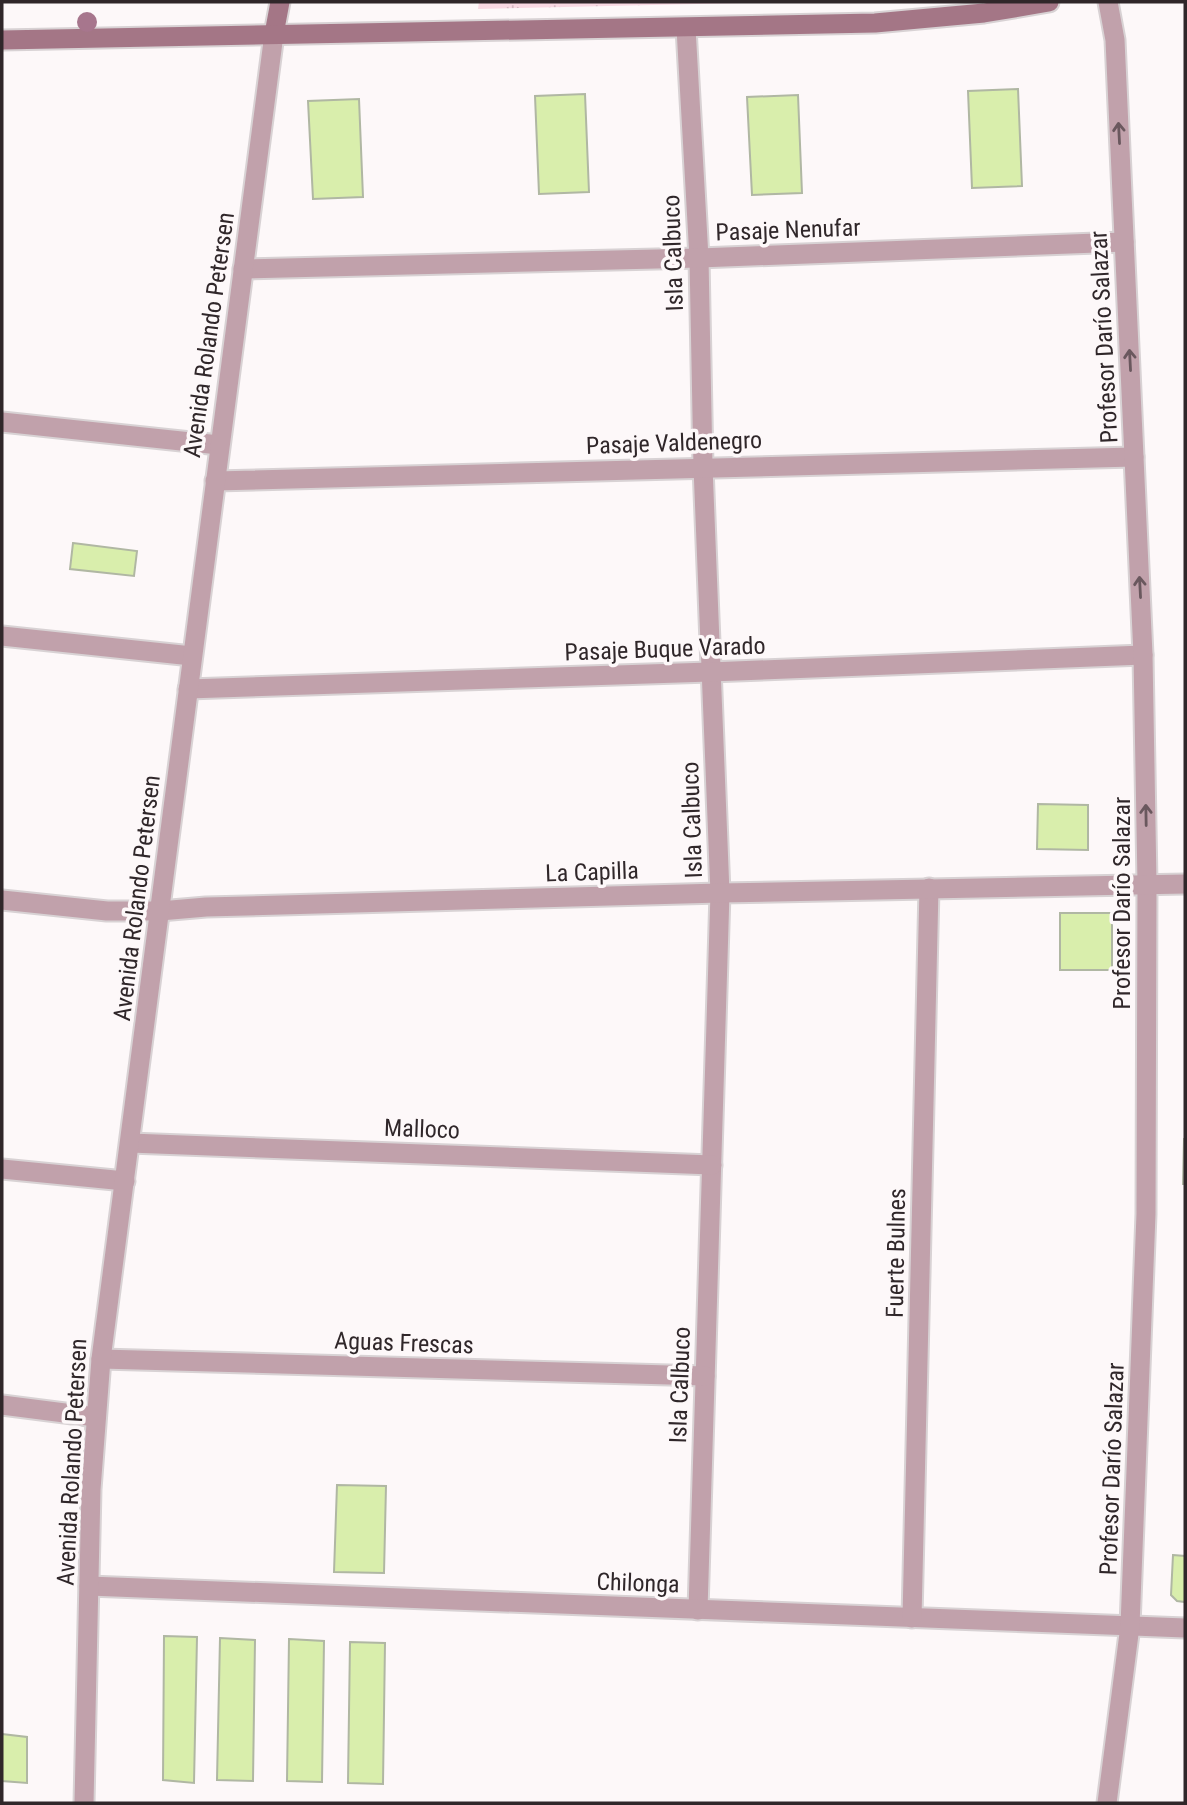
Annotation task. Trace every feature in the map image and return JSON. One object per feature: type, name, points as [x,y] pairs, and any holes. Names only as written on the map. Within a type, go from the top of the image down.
[{"type":"main road","name":"Avenida Rolando Petersen","points":[[274,34],[280,2]]},
{"type":"main road","points":[[2,40],[686,28],[900,21],[984,13],[1049,2]]},
{"type":"street","name":"Profesor Darío Salazar","points":[[1107,1803],[1130,1626],[1146,1214],[1147,883],[1143,655],[1115,40],[1108,2]]},
{"type":"street","name":"Isla Calbuco","points":[[686,28],[699,258],[703,467],[720,893],[698,1609]]},
{"type":"street","name":"Avenida Rolando Petersen","points":[[84,1803],[89,1586],[101,1359],[274,34]]},
{"type":"street","name":"Pasaje Nenufar","points":[[243,269],[699,258],[1124,242]]},
{"type":"street","points":[[2,422],[219,446]]},
{"type":"street","name":"Pasaje Valdenegro","points":[[215,481],[1134,457]]},
{"type":"street","points":[[2,636],[192,656]]},
{"type":"street","name":"Pasaje Buque Varado","points":[[188,689],[1143,655]]},
{"type":"street","name":"La Capilla","points":[[2,900],[107,911],[160,911],[206,906],[1185,884]]},
{"type":"street","name":"Fuerte Bulnes","points":[[912,1618],[929,888]]},
{"type":"street","name":"Malloco","points":[[130,1143],[712,1165]]},
{"type":"street","points":[[2,1169],[125,1181]]},
{"type":"street","name":"Aguas Frescas","points":[[101,1359],[705,1376]]},
{"type":"street","points":[[2,1405],[96,1417]]},
{"type":"street","name":"Chilonga","points":[[89,1586],[1185,1628]]},
{"type":"green space","points":[[479,2],[791,2],[478,9]]},
{"type":"building","points":[[1018,89],[1022,186],[972,188],[968,91]]},
{"type":"building","points":[[585,94],[589,192],[539,194],[535,96]]},
{"type":"building","points":[[798,95],[802,193],[752,195],[747,97]]},
{"type":"building","points":[[359,99],[363,197],[313,199],[308,101]]},
{"type":"building","points":[[73,543],[137,551],[134,576],[70,569]]},
{"type":"building","points":[[1038,804],[1088,805],[1088,850],[1037,849]]},
{"type":"building","points":[[1060,913],[1112,913],[1112,970],[1060,970]]},
{"type":"building","points":[[1184,1139],[1185,1184],[1183,1184]]},
{"type":"building","points":[[337,1485],[386,1486],[384,1573],[334,1572]]},
{"type":"building","points":[[1173,1555],[1185,1556],[1185,1602],[1177,1601],[1171,1595]]},
{"type":"building","points":[[164,1636],[197,1637],[194,1783],[163,1780]]},
{"type":"building","points":[[220,1638],[255,1640],[253,1781],[217,1780]]},
{"type":"building","points":[[289,1639],[324,1641],[322,1782],[287,1781]]},
{"type":"building","points":[[350,1642],[385,1643],[383,1784],[348,1783]]},
{"type":"building","points":[[2,1734],[27,1737],[27,1783],[2,1781]]}]
